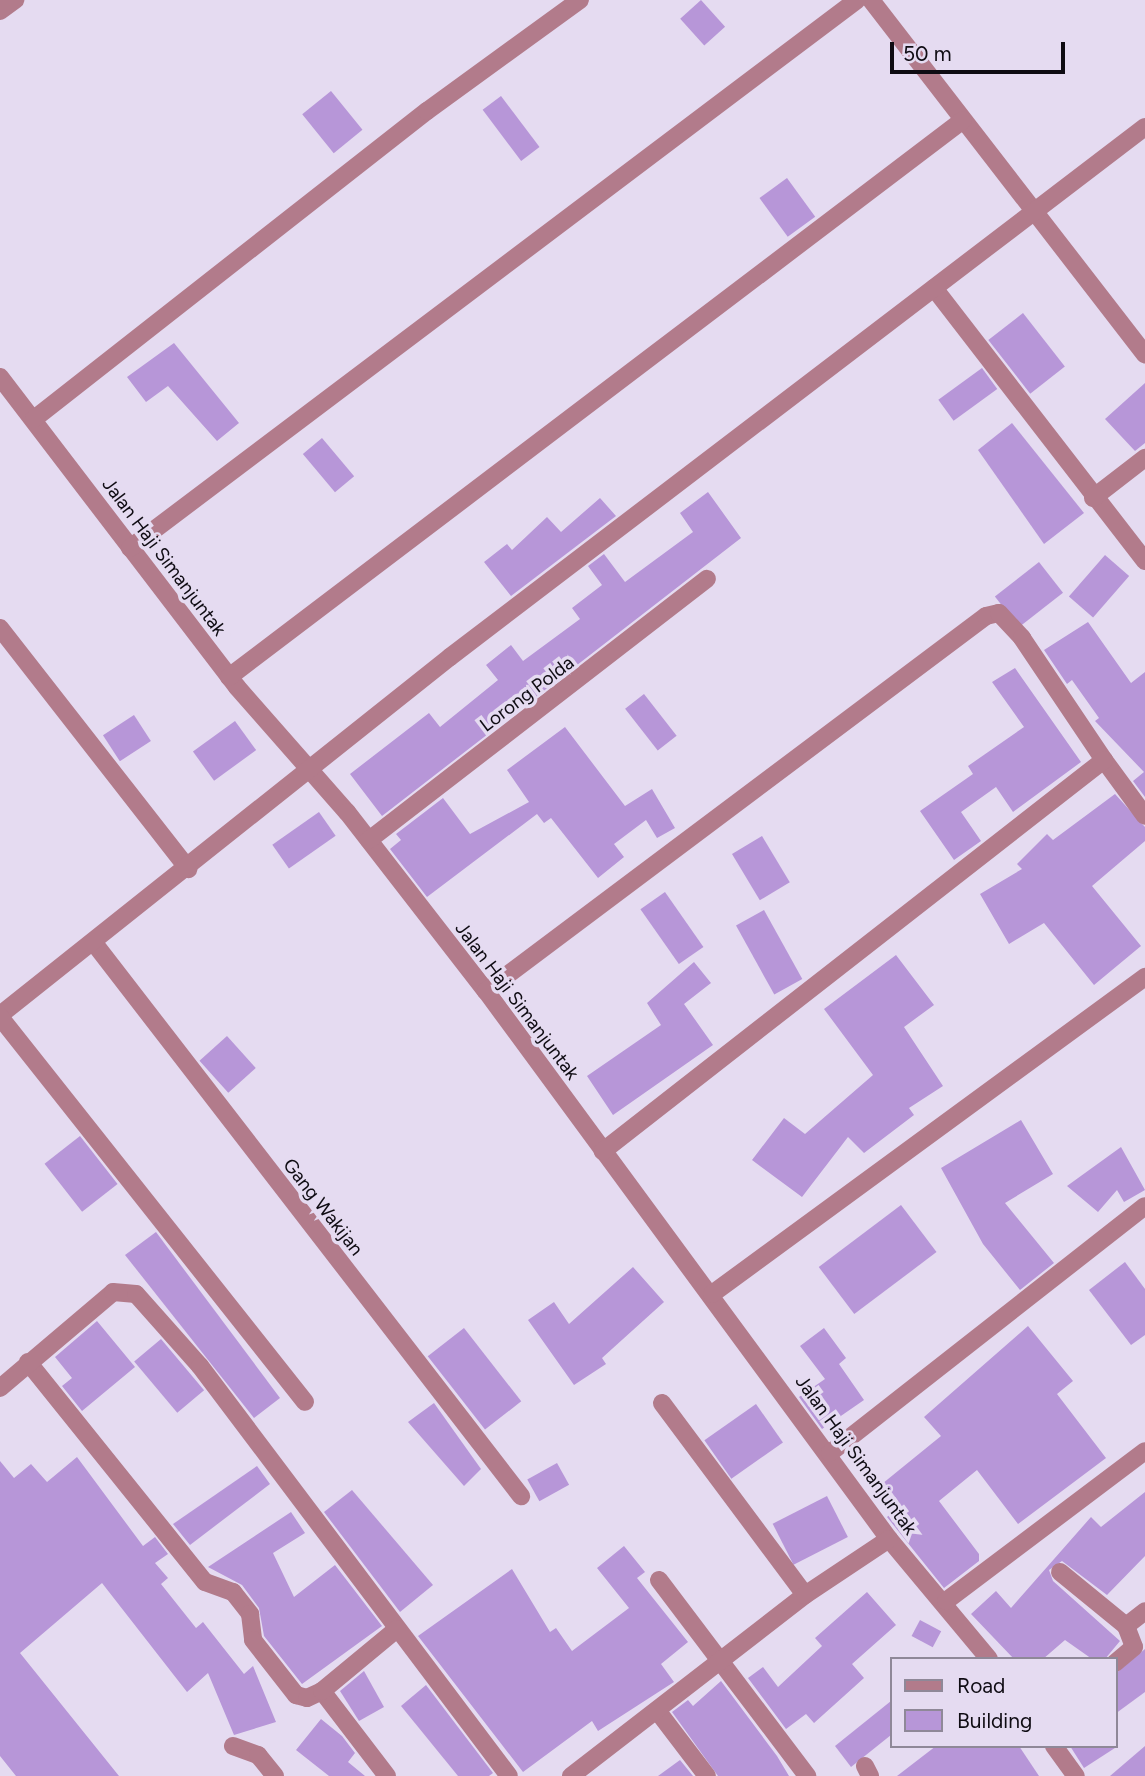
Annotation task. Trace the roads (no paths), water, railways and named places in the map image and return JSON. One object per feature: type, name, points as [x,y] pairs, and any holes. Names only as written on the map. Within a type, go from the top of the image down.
[{"type":"street","points":[[0,11],[15,0]]},
{"type":"street","points":[[34,419],[427,111],[580,0]]},
{"type":"street","points":[[130,548],[857,0]]},
{"type":"street","points":[[871,0],[1145,355]]},
{"type":"street","points":[[229,677],[962,120]]},
{"type":"street","points":[[304,1402],[0,1016],[313,771],[450,657],[1145,127]]},
{"type":"street","points":[[934,288],[1093,498],[1145,561]]},
{"type":"street","name":"Jalan Haji Simanjuntak","points":[[0,377],[229,677],[313,771],[486,991],[830,1454],[889,1539],[946,1601],[988,1657]]},
{"type":"street","points":[[1093,498],[1145,458]]},
{"type":"street","name":"Lorong Polda","points":[[369,840],[708,579]]},
{"type":"street","points":[[486,991],[986,616],[999,613],[1022,638],[1145,816]]},
{"type":"street","points":[[0,628],[188,869]]},
{"type":"street","points":[[603,1151],[1104,760]]},
{"type":"street","name":"Gang Wakijan","points":[[94,943],[521,1496]]},
{"type":"street","points":[[712,1294],[1145,977]]},
{"type":"street","points":[[830,1454],[1145,1206]]},
{"type":"street","points":[[0,1388],[113,1292],[135,1294],[200,1366],[509,1776]]},
{"type":"street","points":[[28,1362],[205,1582],[233,1592],[250,1614],[253,1640],[296,1695],[307,1698],[321,1691],[397,1629]]},
{"type":"street","points":[[662,1403],[805,1595]]},
{"type":"street","points":[[946,1601],[1145,1451]]},
{"type":"street","points":[[571,1776],[659,1713],[805,1595],[889,1539]]},
{"type":"street","points":[[1060,1572],[1126,1626],[1134,1647],[1117,1661]]},
{"type":"street","points":[[659,1580],[807,1776]]},
{"type":"street","points":[[1126,1626],[1145,1611]]},
{"type":"street","points":[[321,1691],[387,1776]]},
{"type":"street","points":[[659,1713],[707,1776]]},
{"type":"street","points":[[233,1746],[258,1755],[275,1776]]},
{"type":"street","points":[[1055,1748],[1076,1776]]}]
